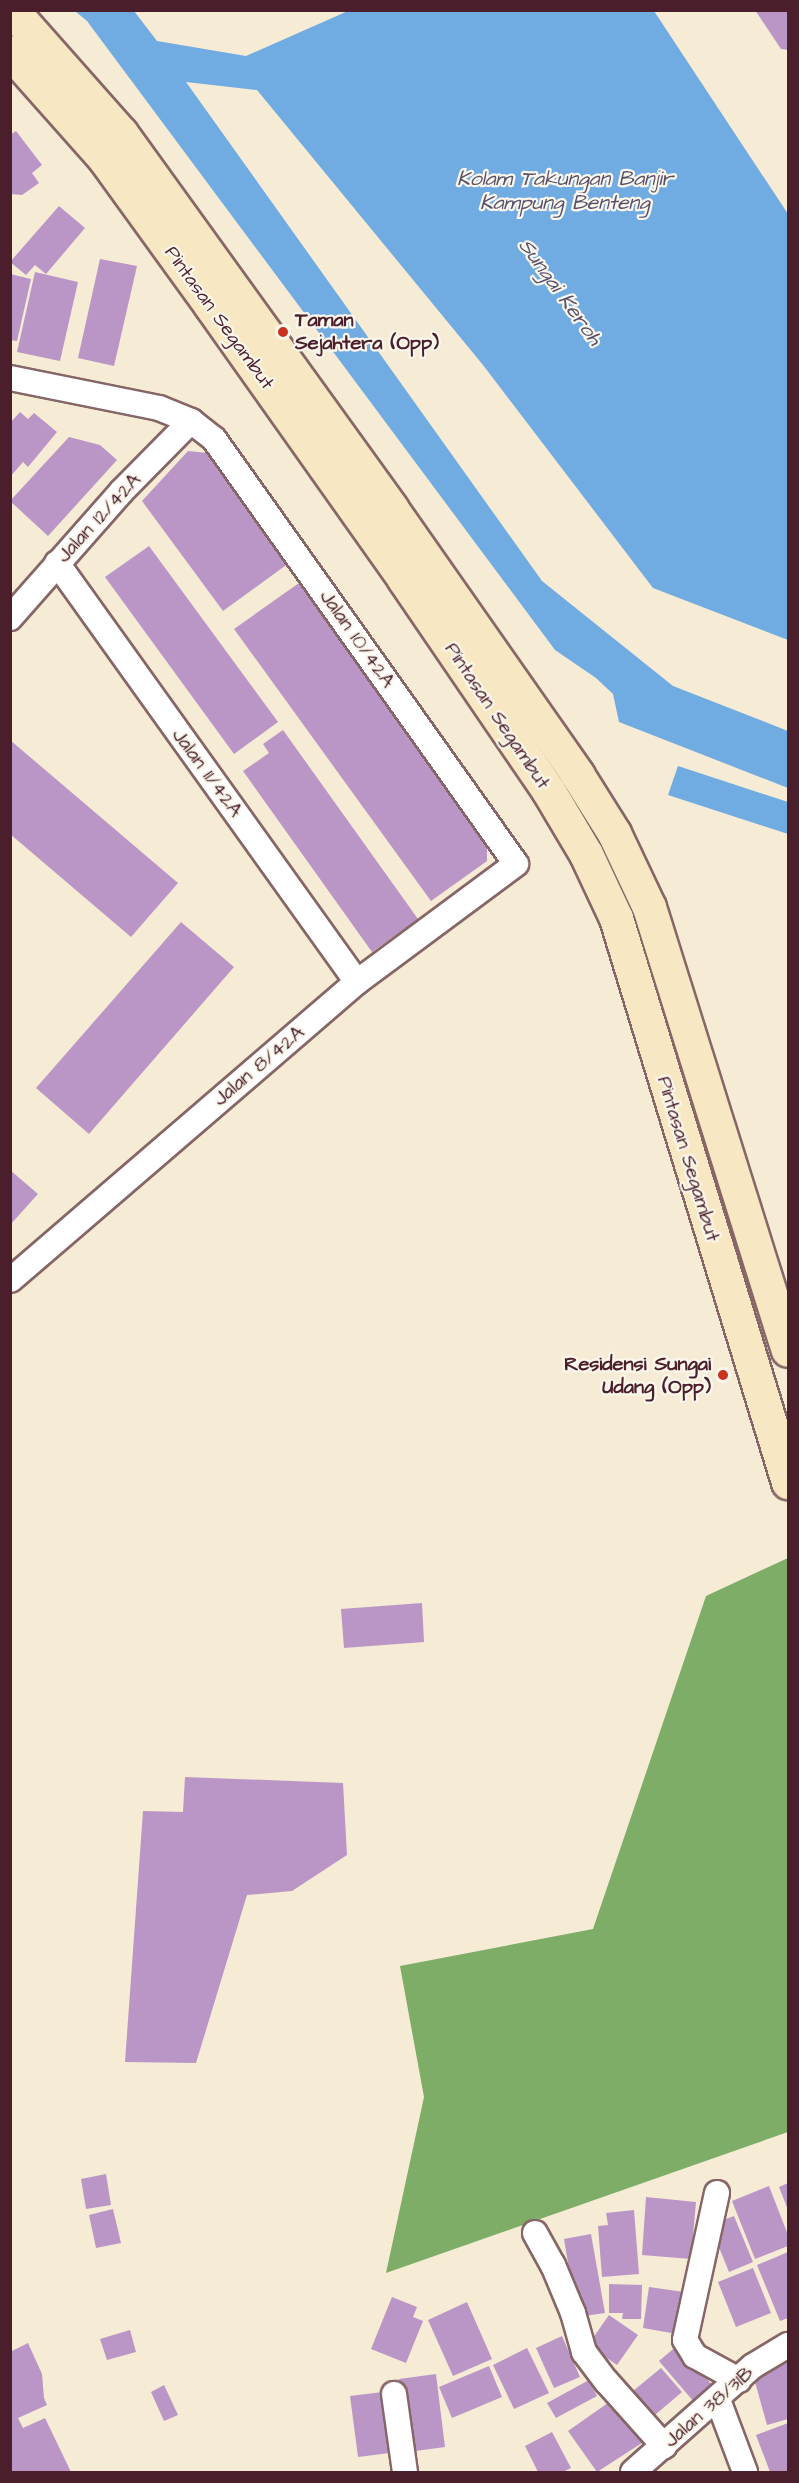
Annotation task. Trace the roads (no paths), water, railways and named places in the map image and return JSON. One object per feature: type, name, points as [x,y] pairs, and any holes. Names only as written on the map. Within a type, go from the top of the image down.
[{"type":"main road","name":"Pintasan Segambut","points":[[12,10],[121,133],[391,508],[577,774],[614,833],[649,907],[789,1350]]},
{"type":"main road","name":"Pintasan Segambut","points":[[10,52],[104,158],[211,306],[404,579],[548,790],[586,854],[616,918],[789,1482]]},
{"type":"street","name":"Jalan 10/42A","points":[[10,378],[159,408],[191,421],[214,439],[516,864]]},
{"type":"street","name":"Jalan 12/42A","points":[[10,618],[122,491],[191,421]]},
{"type":"street","name":"Jalan 11/42A","points":[[57,563],[357,982]]},
{"type":"street","name":"Jalan 8/42A","points":[[10,1280],[357,982],[516,864]]},
{"type":"street","points":[[717,2193],[685,2340],[695,2356],[739,2380]]},
{"type":"street","points":[[535,2233],[553,2265],[573,2313],[584,2352],[607,2382],[664,2446]]},
{"type":"street","name":"Jalan 38/31B","points":[[633,2472],[753,2367],[789,2345]]},
{"type":"street","points":[[394,2394],[405,2472]]},
{"type":"street","points":[[718,2400],[745,2472]]},
{"type":"water","name":"Kolam Takungan Banjir Kampung Benteng","points":[[75,11],[134,11],[157,41],[246,56],[348,11],[654,11],[788,214],[788,640],[653,588],[483,365],[257,90],[186,82],[542,581],[673,686],[788,731],[788,788],[619,722],[613,694],[596,678],[555,650],[87,21]]},
{"type":"water","points":[[678,766],[788,802],[788,834],[668,795]]},
{"type":"place","name":"Taman Sejahtera (Opp)","points":[[283,332]]},
{"type":"place","name":"Residensi Sungai Udang (Opp)","points":[[723,1375]]},
{"type":"water label","name":"Sungai Keroh","points":[[560,292]]}]
